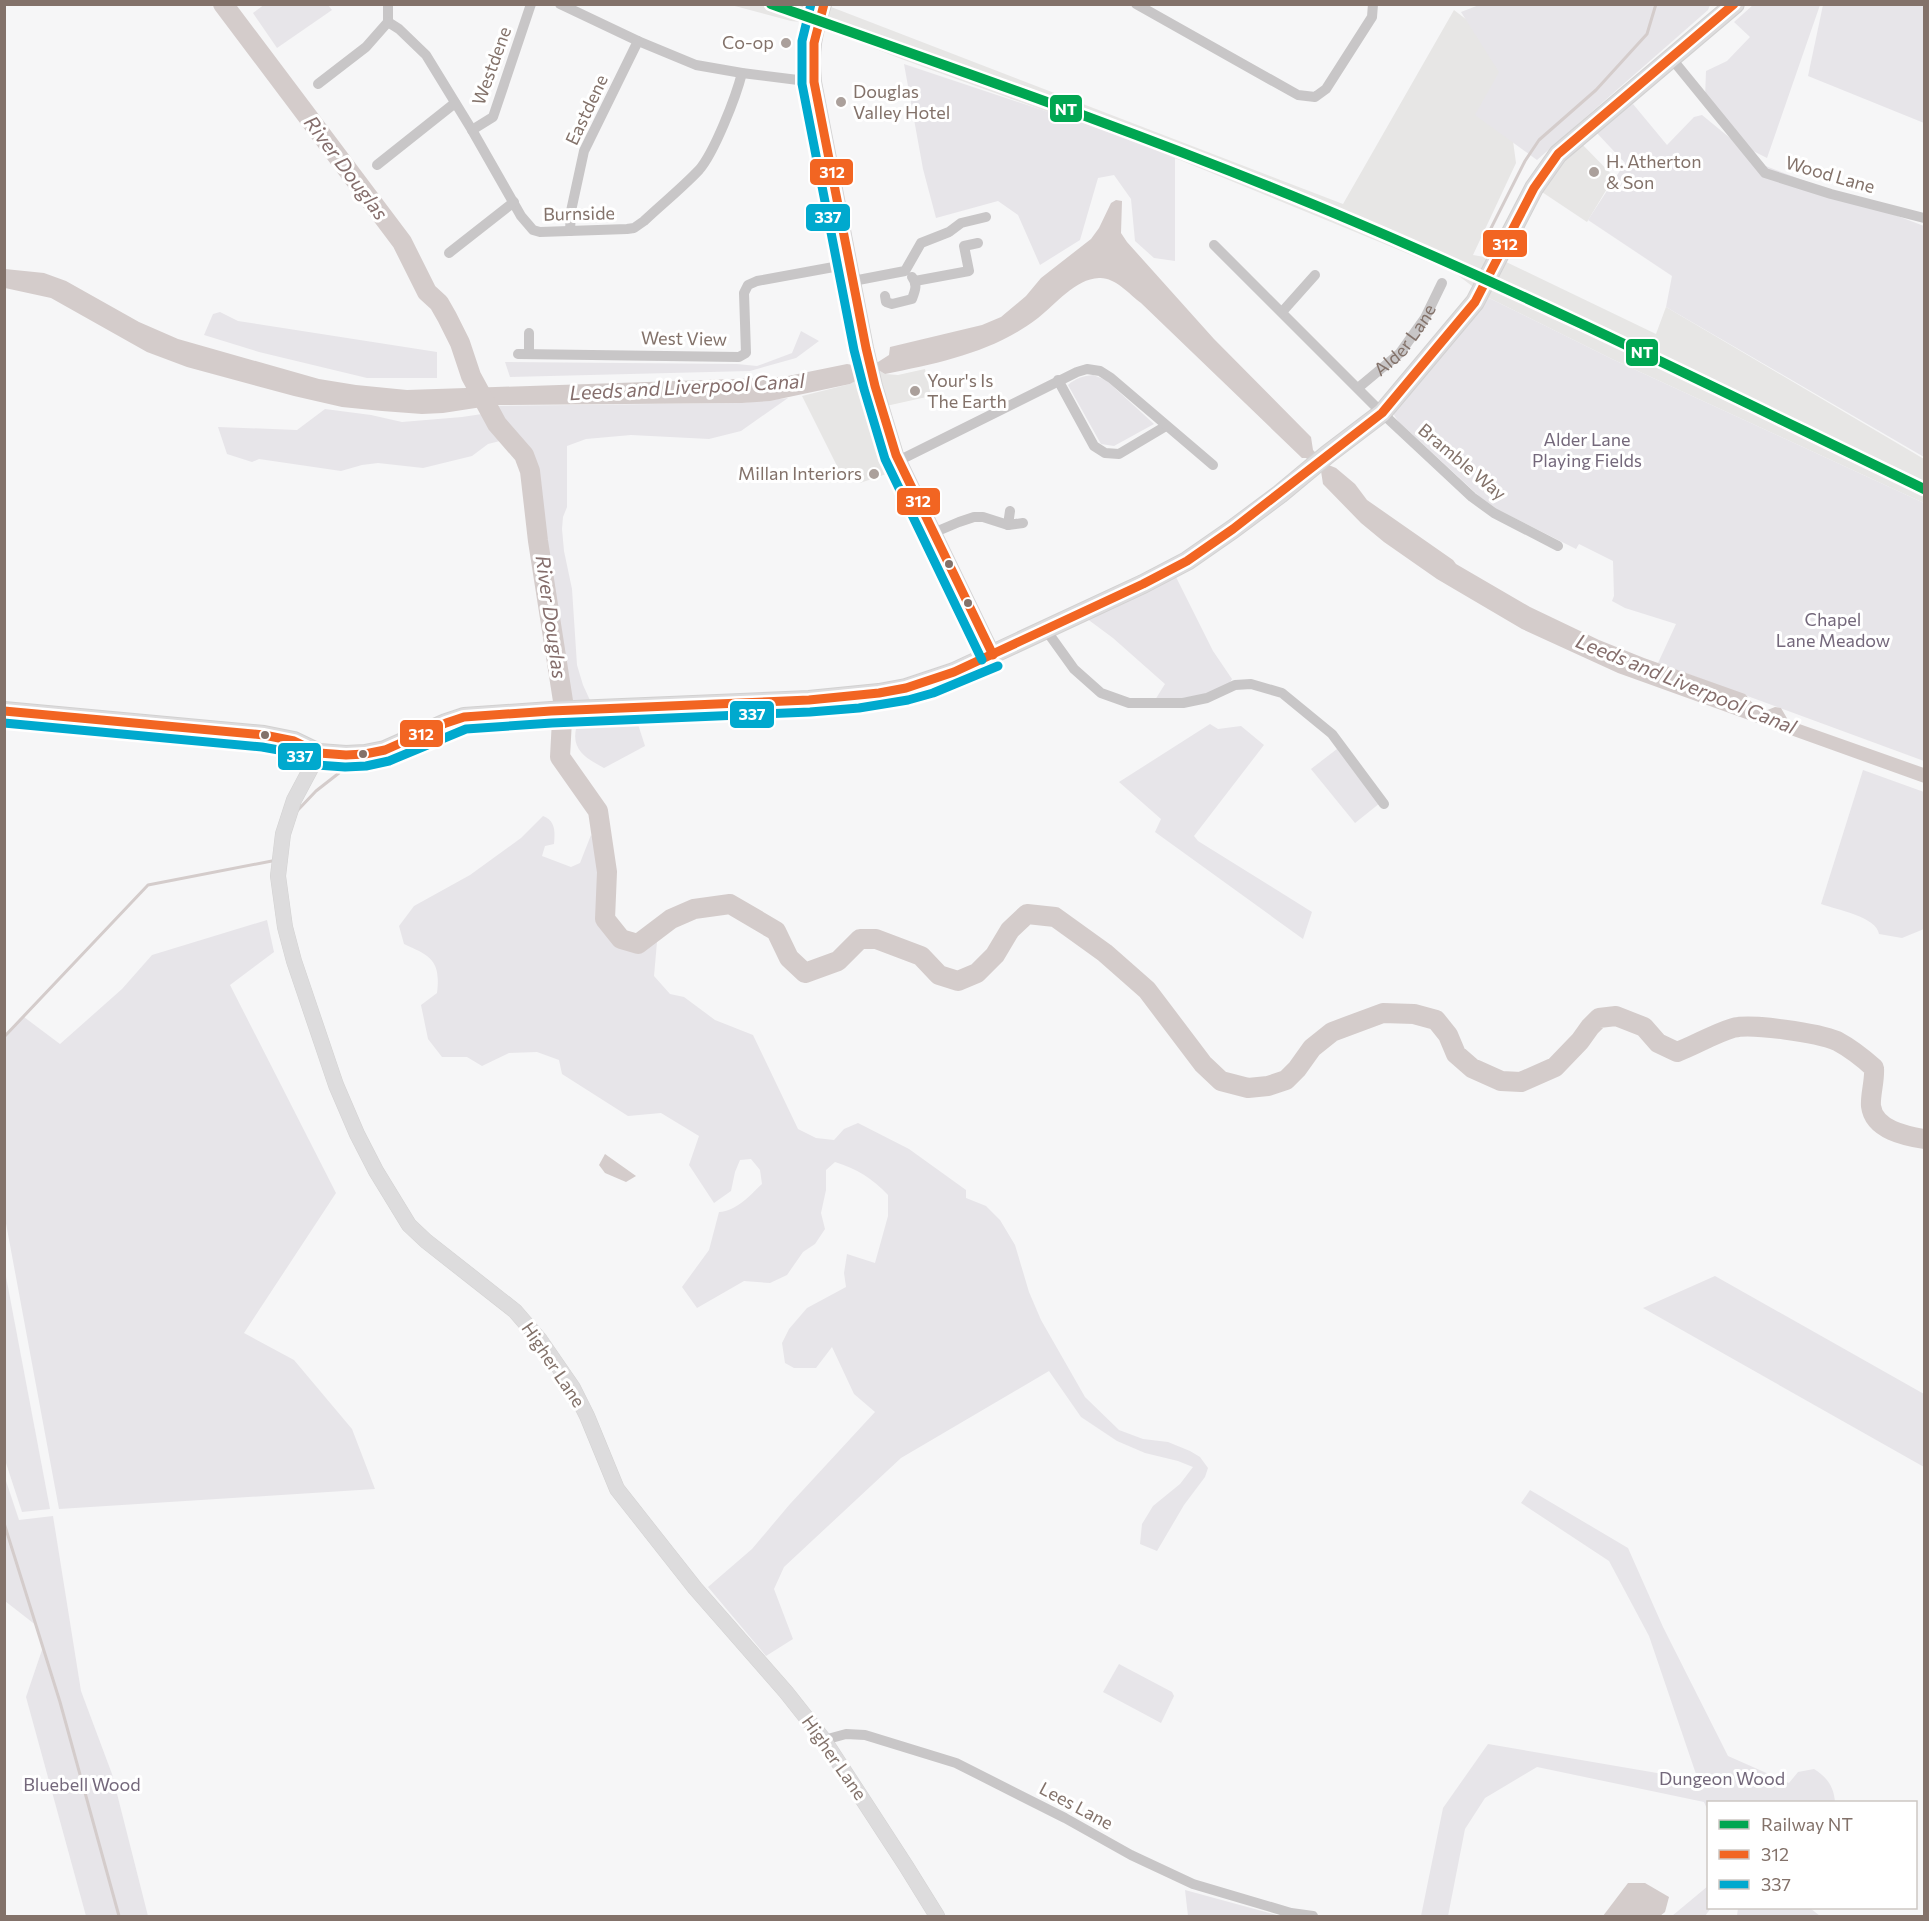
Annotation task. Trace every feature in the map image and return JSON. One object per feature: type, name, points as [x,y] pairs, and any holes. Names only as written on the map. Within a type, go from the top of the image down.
[{"type":"highway","name":"Alder Lane","points":[[319,753],[346,755],[385,750],[464,717],[809,700],[858,696],[906,688],[930,681],[993,655],[1187,561],[1280,494],[1382,413],[1475,302],[1534,188],[1558,154],[1736,4]]},
{"type":"highway","points":[[4,711],[264,735],[294,741],[319,753]]},
{"type":"street","points":[[318,84],[366,47],[388,22],[388,4]]},
{"type":"street","name":"Westdene","points":[[472,130],[492,117],[531,4]]},
{"type":"street","points":[[560,4],[638,41],[696,65],[814,82]]},
{"type":"street","points":[[1136,4],[1298,95],[1315,97],[1326,89],[1372,17],[1375,6],[1373,4]]},
{"type":"street","points":[[824,5],[813,41],[814,82],[875,386],[898,461],[993,655]]},
{"type":"street","name":"Burnside","points":[[388,22],[399,29],[426,55],[521,216],[533,230],[547,232],[627,229],[634,228],[644,221],[704,164],[713,148],[742,73]]},
{"type":"street","name":"Eastdene","points":[[570,231],[571,211],[584,151],[638,41]]},
{"type":"street","name":"Wood Lane","points":[[1672,59],[1765,173],[1831,194],[1924,218]]},
{"type":"street","points":[[377,165],[455,103]]},
{"type":"street","points":[[448,253],[514,202]]},
{"type":"street","points":[[853,281],[905,271],[921,243],[949,232],[961,223],[986,218]]},
{"type":"street","points":[[915,281],[969,271],[964,246],[978,243]]},
{"type":"street","name":"Bramble Way","points":[[1214,245],[1382,413],[1472,497],[1494,513],[1558,546]]},
{"type":"street","name":"West View","points":[[529,333],[523,354],[739,357],[746,353],[744,293],[748,285],[757,281],[850,264]]},
{"type":"street","points":[[885,296],[886,302],[892,304],[912,299],[916,290],[915,281],[905,271]]},
{"type":"street","points":[[1281,312],[1317,274]]},
{"type":"street","name":"Alder Lane","points":[[1358,388],[1400,353],[1425,318],[1442,283]]},
{"type":"street","points":[[898,461],[1058,380],[1087,369],[1100,370],[1111,378],[1213,465]]},
{"type":"street","points":[[1058,380],[1094,446],[1105,453],[1119,454],[1166,426]]},
{"type":"street","points":[[1008,525],[1010,511]]},
{"type":"street","points":[[933,533],[974,518],[983,517],[1008,525],[1023,523]]},
{"type":"street","points":[[1046,630],[1074,669],[1101,693],[1129,703],[1183,703],[1207,698],[1235,685],[1251,684],[1281,693],[1332,734],[1384,804]]},
{"type":"street","name":"Higher Lane","points":[[319,753],[294,800],[283,834],[278,876],[285,927],[294,961],[336,1086],[376,1171],[409,1225],[515,1311],[540,1340],[573,1388],[617,1489],[695,1588],[786,1692],[824,1740],[937,1917]]},
{"type":"street","name":"Lees Lane","points":[[824,1740],[846,1734],[865,1735],[956,1763],[1065,1818],[1131,1855],[1193,1884],[1291,1913],[1313,1917]]},
{"type":"shaded area","points":[[731,5],[826,5],[1343,204],[1454,10],[1467,20],[1504,74],[1516,163],[1473,255],[1502,260],[1656,334],[1666,307],[1924,459],[1924,503],[1612,359],[1485,296],[1455,273],[1180,160],[904,60],[810,23],[791,21]]},
{"type":"shaded area","points":[[1578,140],[1614,177],[1587,222],[1539,190]]},
{"type":"shaded area","points":[[925,369],[931,396],[877,408],[898,470],[860,483],[840,472],[802,396],[850,384],[863,376],[880,371],[885,374],[898,375]]},
{"type":"green space","points":[[265,4],[328,5],[332,10],[277,48],[253,13]]},
{"type":"green space","points":[[1479,5],[1710,5],[1708,10],[1537,160],[1475,115],[1499,72],[1461,12]]},
{"type":"green space","points":[[1753,5],[1820,5],[1767,158],[1747,148],[1705,99],[1706,71],[1727,61],[1750,37],[1734,22]]},
{"type":"green space","points":[[1823,5],[1924,5],[1924,123],[1808,76]]},
{"type":"green space","points":[[904,64],[1111,133],[1175,158],[1175,261],[1154,258],[1135,241],[1131,199],[1114,175],[1098,178],[1080,240],[1040,265],[1018,215],[998,201],[936,218],[923,169]]},
{"type":"green space","points":[[1633,104],[1667,145],[1694,117],[1702,115],[1763,165],[1924,226],[1924,457],[1666,307],[1672,276],[1588,220],[1625,163],[1595,131]]},
{"type":"green space","points":[[1485,296],[1612,359],[1924,503],[1924,761],[1658,663],[1676,624],[1625,608],[1612,601],[1614,596],[1613,561],[1579,544],[1576,549],[1497,509],[1479,496],[1398,421],[1394,415],[1395,407]]},
{"type":"green space","points":[[220,312],[238,321],[437,352],[437,378],[367,378],[259,352],[204,335],[213,314]]},
{"type":"green space","points":[[801,331],[819,341],[796,358],[750,371],[510,377],[505,362],[757,366],[792,353]]},
{"type":"green space","points":[[1093,375],[1106,380],[1154,424],[1114,446],[1101,444],[1068,385],[1080,378]]},
{"type":"green space","points":[[788,398],[741,431],[709,439],[631,435],[586,439],[567,446],[567,507],[562,529],[564,551],[572,589],[577,665],[594,709],[563,710],[530,471],[524,455],[501,428],[508,439],[488,444],[472,456],[423,468],[378,463],[341,471],[259,459],[252,462],[227,454],[218,427],[297,430],[325,409],[402,422],[489,413],[495,420],[487,406],[742,403]]},
{"type":"green space","points":[[1176,577],[1213,651],[1232,679],[1219,690],[1209,693],[1185,698],[1155,700],[1165,684],[1113,638],[1086,618]]},
{"type":"green space","points":[[635,715],[645,746],[604,768],[579,750],[575,737],[579,719]]},
{"type":"green space","points":[[1210,724],[1218,729],[1241,726],[1264,745],[1194,836],[1198,841],[1312,912],[1303,939],[1155,832],[1161,819],[1119,782]]},
{"type":"green space","points":[[1337,749],[1380,803],[1355,823],[1311,769]]},
{"type":"green space","points":[[1863,770],[1924,792],[1924,929],[1902,938],[1879,934],[1877,928],[1863,918],[1821,904]]},
{"type":"green space","points":[[543,816],[554,827],[555,835],[554,844],[545,846],[542,856],[571,867],[580,863],[591,835],[599,854],[597,907],[602,923],[623,943],[657,942],[654,976],[670,994],[684,997],[715,1020],[753,1035],[798,1129],[816,1138],[834,1140],[844,1129],[858,1123],[909,1149],[966,1190],[966,1198],[986,1206],[1000,1220],[1015,1245],[1029,1292],[1041,1320],[1085,1397],[1119,1430],[1143,1439],[1168,1442],[1200,1457],[1208,1468],[1205,1477],[1184,1505],[1157,1551],[1140,1544],[1142,1524],[1153,1506],[1180,1484],[1193,1467],[1145,1453],[1117,1441],[1081,1417],[1049,1371],[901,1458],[784,1567],[774,1589],[793,1639],[766,1656],[708,1587],[752,1549],[875,1412],[854,1394],[832,1347],[816,1368],[794,1368],[785,1363],[782,1343],[789,1329],[807,1308],[846,1287],[844,1273],[847,1254],[875,1263],[888,1216],[888,1195],[864,1175],[835,1162],[826,1170],[826,1190],[821,1213],[825,1229],[815,1244],[803,1252],[787,1275],[770,1283],[744,1281],[697,1308],[682,1287],[709,1250],[719,1212],[737,1206],[762,1184],[760,1170],[751,1159],[740,1160],[731,1191],[714,1203],[689,1165],[699,1136],[661,1113],[628,1116],[562,1074],[559,1060],[537,1052],[509,1053],[482,1066],[467,1057],[442,1057],[428,1039],[421,1005],[437,993],[438,982],[435,967],[427,956],[404,944],[399,926],[414,906],[470,875],[521,838]]},
{"type":"green space","points":[[267,920],[274,952],[230,985],[336,1193],[244,1333],[294,1360],[352,1429],[375,1489],[59,1509],[5,1218],[5,1037],[24,1017],[60,1044],[122,989],[152,955]]},
{"type":"green space","points":[[4,1266],[50,1509],[22,1512],[5,1460]]},
{"type":"green space","points":[[1715,1276],[1924,1394],[1924,1467],[1643,1308]]},
{"type":"green space","name":"Bluebell Wood","points":[[5,1478],[19,1520],[53,1516],[81,1691],[112,1774],[148,1916],[86,1916],[26,1697],[43,1647],[37,1626],[5,1601]]},
{"type":"green space","name":"Dungeon Wood","points":[[1530,1490],[1628,1548],[1663,1627],[1728,1756],[1789,1783],[1798,1772],[1814,1769],[1829,1783],[1835,1801],[1707,1801],[1707,1809],[1704,1802],[1537,1767],[1485,1798],[1465,1829],[1448,1916],[1421,1916],[1443,1808],[1488,1744],[1698,1780],[1649,1636],[1609,1561],[1521,1503]]},
{"type":"green space","points":[[1119,1664],[1172,1692],[1174,1696],[1161,1723],[1103,1692]]},
{"type":"green space","points":[[1707,1887],[1707,1909],[1710,1909],[1705,1916],[1672,1916]]},
{"type":"green space","points":[[1185,1890],[1280,1916],[1188,1916]]},
{"type":"green space","points":[[1738,1909],[1811,1909],[1820,1916],[1737,1916]]},
{"type":"water","name":"Leeds and Liverpool Canal","points":[[1116,200],[1122,201],[1121,233],[1127,242],[1214,339],[1311,437],[1313,450],[1326,464],[1336,468],[1355,484],[1367,500],[1456,564],[1530,607],[1599,640],[1745,694],[1756,706],[1765,711],[1775,707],[1781,708],[1788,720],[1924,768],[1924,783],[1618,673],[1522,629],[1437,579],[1361,523],[1323,484],[1321,471],[1306,458],[1302,458],[1141,303],[1116,283],[1105,278],[1090,279],[1074,287],[1021,330],[966,355],[885,374],[880,371],[863,376],[850,384],[770,401],[495,405],[422,414],[342,407],[187,367],[147,352],[51,298],[5,288],[5,269],[44,273],[66,281],[139,322],[178,339],[319,379],[356,385],[407,390],[767,378],[847,364],[859,366],[878,362],[889,355],[890,347],[982,325],[1001,317],[1026,296],[1041,278],[1091,239],[1111,203]]},
{"type":"water","points":[[605,1154],[636,1176],[626,1182],[605,1173],[599,1165]]},
{"type":"water","points":[[1628,1883],[1645,1883],[1669,1897],[1665,1912],[1660,1916],[1603,1916]]},
{"type":"waterway","name":"River Douglas","points":[[223,4],[402,242],[427,292],[439,303],[447,317],[460,343],[471,376],[497,424],[524,455],[530,471],[538,541],[563,701],[560,757],[598,811],[607,872],[605,919],[621,939],[638,944],[671,919],[694,909],[730,904],[776,931],[789,958],[805,973],[838,961],[860,939],[876,939],[921,956],[939,975],[958,981],[977,973],[995,955],[1010,930],[1027,914],[1055,917],[1105,953],[1147,990],[1203,1064],[1221,1081],[1248,1088],[1268,1086],[1286,1080],[1312,1048],[1332,1032],[1383,1013],[1414,1014],[1436,1020],[1448,1035],[1456,1054],[1472,1068],[1501,1081],[1521,1082],[1555,1067],[1599,1018],[1616,1016],[1644,1027],[1658,1043],[1677,1052],[1726,1030],[1742,1027],[1785,1030],[1837,1041],[1874,1068],[1871,1106],[1878,1121],[1892,1130],[1924,1139]]},
{"type":"waterway","points":[[1483,244],[1525,161],[1539,140],[1596,90],[1647,34],[1656,4]]},
{"type":"waterway","points":[[297,811],[316,791],[339,773]]},
{"type":"waterway","points":[[4,1037],[148,885],[272,861]]},
{"type":"waterway","points":[[4,1523],[60,1702],[119,1916]]},
{"type":"rail line","name":"NT","points":[[771,4],[1211,163],[1355,222],[1570,319],[1924,489]]},
{"type":"transit line","name":"337","points":[[811,4],[802,41],[802,84],[854,350],[864,389],[885,459],[982,660]]},
{"type":"transit line","name":"312","points":[[824,4],[814,43],[814,82],[875,386],[896,455],[993,655]]},
{"type":"transit line","name":"312","points":[[4,711],[264,735],[294,741],[319,753],[346,755],[385,750],[464,717],[809,700],[906,688],[954,672],[1143,584],[1187,561],[1233,529],[1382,413],[1475,302],[1534,188],[1558,154],[1734,4]]},
{"type":"transit line","name":"337","points":[[4,723],[262,747],[290,752],[317,765],[366,766],[389,761],[466,729],[859,708],[908,700],[933,693],[998,666]]},
{"type":"place","name":"Co-op","points":[[786,43]]},
{"type":"place","name":"Douglas Valley Hotel","points":[[841,102]]},
{"type":"place","name":"H. Atherton & Son","points":[[1594,172]]},
{"type":"place","name":"Your's Is The Earth","points":[[915,391]]},
{"type":"place","name":"Millan Interiors","points":[[874,474]]},
{"type":"park label","name":"Alder Lane Playing Fields","points":[[1587,450]]},
{"type":"park label","name":"Chapel Lane Meadow","points":[[1833,630]]}]
